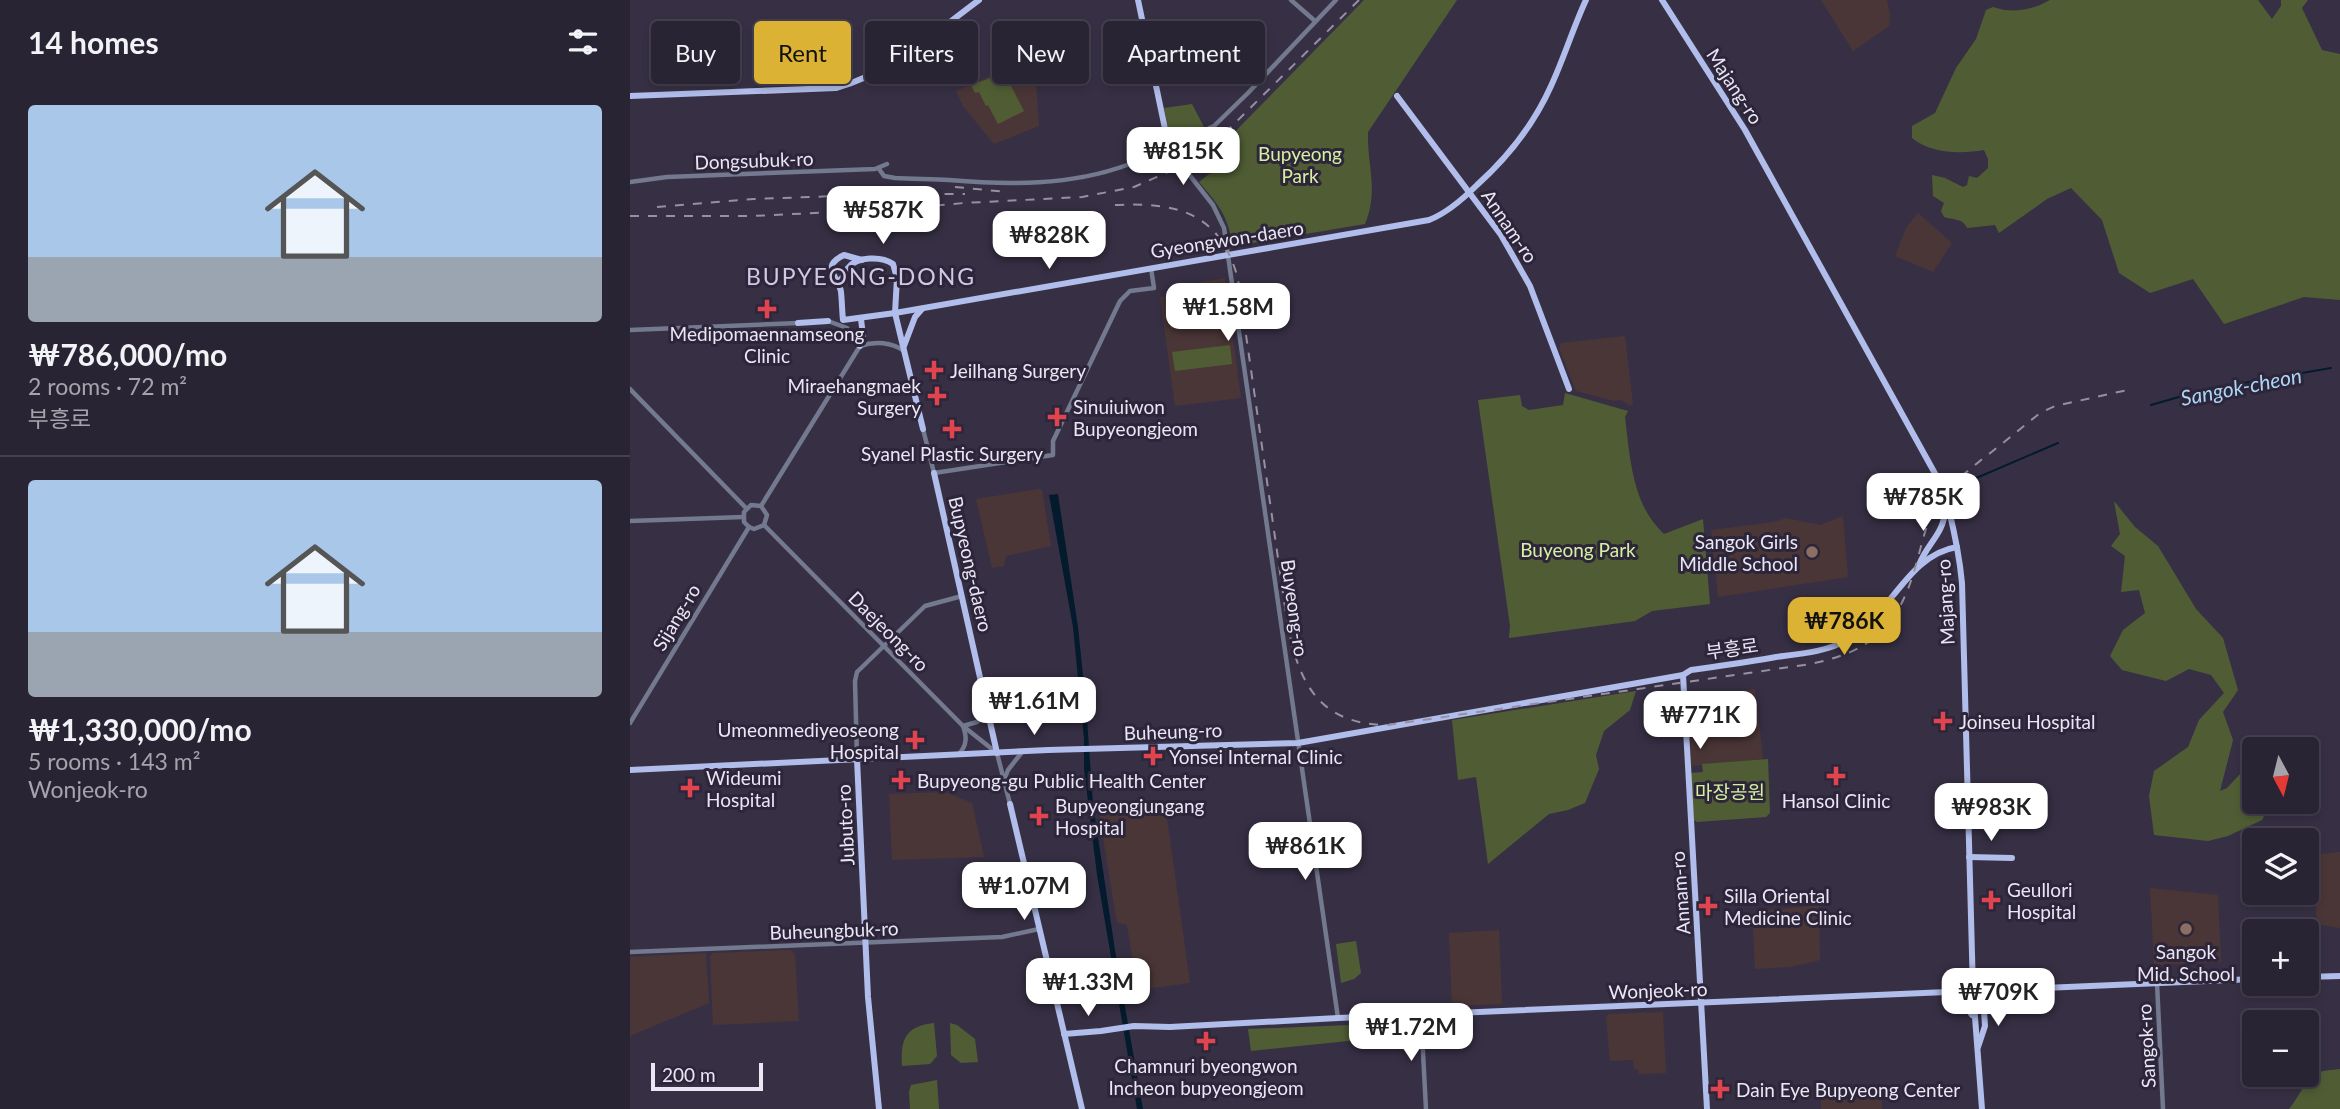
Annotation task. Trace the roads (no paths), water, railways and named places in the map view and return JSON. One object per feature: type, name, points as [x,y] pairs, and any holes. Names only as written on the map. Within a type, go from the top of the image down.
[{"type":"main road","points":[[630,96],[836,88],[859,82],[879,72],[979,0]]},
{"type":"main road","points":[[1138,0],[1171,150]]},
{"type":"main road","name":"Gyeongwon-daero","points":[[842,320],[861,319],[1429,220],[1444,213],[1468,193],[1500,164],[1522,136],[1550,89],[1586,0]]},
{"type":"main road","name":"Majang-ro","points":[[1662,0],[1745,130],[1782,194],[1942,487],[1947,502],[1962,583],[1973,991],[1982,1109]]},
{"type":"main road","name":"Annam-ro","points":[[1397,96],[1501,236],[1530,286],[1569,389]]},
{"type":"main road","points":[[842,320],[841,291],[834,280],[832,268],[835,261],[848,255],[862,260]]},
{"type":"main road","name":"Bupyeong-daero","points":[[862,260],[885,259],[893,264],[897,278],[895,313],[923,429]]},
{"type":"main road","points":[[837,283],[848,268],[862,260]]},
{"type":"main road","points":[[904,349],[917,314],[926,307]]},
{"type":"main road","points":[[859,346],[863,336],[861,319]]},
{"type":"main road","name":"Gyeongwon-daero","points":[[798,323],[828,321]]},
{"type":"main road","name":"Bupyeong-daero","points":[[934,473],[997,753]]},
{"type":"main road","points":[[1917,568],[1923,554],[1939,535],[1947,502]]},
{"type":"main road","name":"부흥로","points":[[1298,743],[1683,675],[1691,670],[1812,652],[1839,644],[1872,621],[1917,568],[1940,551],[1957,547]]},
{"type":"main road","name":"Annam-ro","points":[[1683,675],[1707,1109]]},
{"type":"main road","name":"Buheung-ro","points":[[630,770],[997,753],[1298,743]]},
{"type":"main road","name":"Jubuto-ro","points":[[857,759],[865,943],[879,1109]]},
{"type":"main road","name":"Bupyeong-daero","points":[[1010,804],[1082,1109]]},
{"type":"main road","points":[[1969,857],[2012,858]]},
{"type":"main road","points":[[2319,977],[2340,976]]},
{"type":"main road","name":"Wonjeok-ro","points":[[1064,1034],[1134,1026],[1170,1027],[2242,979]]},
{"type":"main road","points":[[1978,1049],[1984,1026],[1983,994],[1989,990]]},
{"type":"main road","points":[[1941,993],[1963,1002],[1975,1023]]},
{"type":"street","points":[[1291,0],[1315,21]]},
{"type":"street","name":"Dongsubuk-ro","points":[[879,169],[884,176],[917,180],[1048,182],[1112,171],[1171,150],[1211,128],[1228,114],[1336,0]]},
{"type":"street","name":"Buyeong-ro","points":[[1171,150],[1213,205],[1224,228],[1338,1018]]},
{"type":"street","name":"Dongsubuk-ro","points":[[630,182],[667,177],[879,169],[887,164]]},
{"type":"street","points":[[934,473],[1053,455],[1053,441],[1121,299],[1129,291],[1154,288],[1151,267]]},
{"type":"street","name":"Gyeongwon-daero","points":[[828,321],[842,320]]},
{"type":"street","points":[[828,321],[847,328],[859,346]]},
{"type":"street","name":"Gyeongwon-daero","points":[[630,330],[798,323]]},
{"type":"street","points":[[761,506],[859,346],[870,343],[892,344],[904,349]]},
{"type":"street","points":[[630,389],[746,508]]},
{"type":"street","name":"Bupyeong-daero","points":[[923,429],[934,473]]},
{"type":"street","points":[[751,505],[761,506],[767,515],[764,525],[754,529],[749,527],[743,517],[746,508],[751,505]]},
{"type":"street","points":[[630,521],[743,517]]},
{"type":"street","name":"Daejeong-ro","points":[[764,525],[964,726],[997,753]]},
{"type":"street","name":"Sijang-ro","points":[[630,723],[749,527]]},
{"type":"street","name":"Jubuto-ro","points":[[857,759],[855,675],[925,606],[962,596]]},
{"type":"street","points":[[959,755],[965,748],[964,726],[977,722],[989,711]]},
{"type":"street","points":[[1004,781],[1008,769],[1023,752]]},
{"type":"street","name":"Bupyeong-daero","points":[[997,753],[1010,804]]},
{"type":"street","name":"Buheungbuk-ro","points":[[630,952],[1002,937],[1039,929]]},
{"type":"street","name":"Sangok-ro","points":[[2157,982],[2163,1109]]},
{"type":"street","points":[[1421,1015],[1426,1109]]},
{"type":"water","points":[[1058,494],[1078,627],[1093,804],[1143,1109],[1137,1109],[1097,875],[1084,769],[1084,739],[1073,627],[1049,495]]},
{"type":"waterway","name":"Sangok-cheon","points":[[2151,405],[2203,390],[2331,368]]},
{"type":"waterway","points":[[1953,488],[2058,443]]},
{"type":"railway","points":[[630,216],[753,216],[897,209],[1082,197],[1134,187],[1177,168],[1218,140],[1359,0]]},
{"type":"railway","points":[[955,187],[1008,192]]},
{"type":"railway","points":[[657,207],[754,199],[965,194]]},
{"type":"railway","points":[[1115,205],[1158,206],[1193,216],[1208,225],[1230,256],[1238,279],[1290,637],[1303,677],[1313,693],[1343,717],[1363,723],[1388,725],[1804,665],[1848,653],[1879,634],[1891,620],[1910,584],[1931,515],[1943,495],[1958,479],[2040,413],[2055,406],[2132,389]]},
{"type":"place","name":"Medipomaennamseong Clinic","points":[[767,309]]},
{"type":"place","name":"Jeilhang Surgery","points":[[934,370]]},
{"type":"place","name":"Miraehangmaek Surgery","points":[[937,396]]},
{"type":"place","name":"Sinuiuiwon Bupyeongjeom","points":[[1057,417]]},
{"type":"place","name":"Syanel Plastic Surgery","points":[[952,429]]},
{"type":"place","name":"Sangok Girls Middle School","points":[[1812,552]]},
{"type":"place","name":"Joinseu Hospital","points":[[1943,721]]},
{"type":"place","name":"Umeonmediyeoseong Hospital","points":[[915,740]]},
{"type":"place","name":"Yonsei Internal Clinic","points":[[1153,756]]},
{"type":"place","name":"Hansol Clinic","points":[[1836,776]]},
{"type":"place","name":"Bupyeong-gu Public Health Center","points":[[901,780]]},
{"type":"place","name":"Wideumi Hospital","points":[[690,788]]},
{"type":"place","name":"Bupyeongjungang Hospital","points":[[1039,816]]},
{"type":"place","name":"Geullori Hospital","points":[[1991,900]]},
{"type":"place","name":"Silla Oriental Medicine Clinic","points":[[1708,906]]},
{"type":"place","name":"Sangok Mid. School","points":[[2186,929]]},
{"type":"place","name":"Chamnuri byeongwon Incheon bupyeongjeom","points":[[1206,1041]]},
{"type":"place","name":"Dain Eye Bupyeong Center","points":[[1720,1089]]},
{"type":"district","name":"BUPYEONG-DONG","points":[[861,276]]},
{"type":"park label","name":"Bupyeong Park","points":[[1300,164]]},
{"type":"park label","name":"Buyeong Park","points":[[1578,549]]},
{"type":"park label","name":"마장공원","points":[[1730,791]]}]
